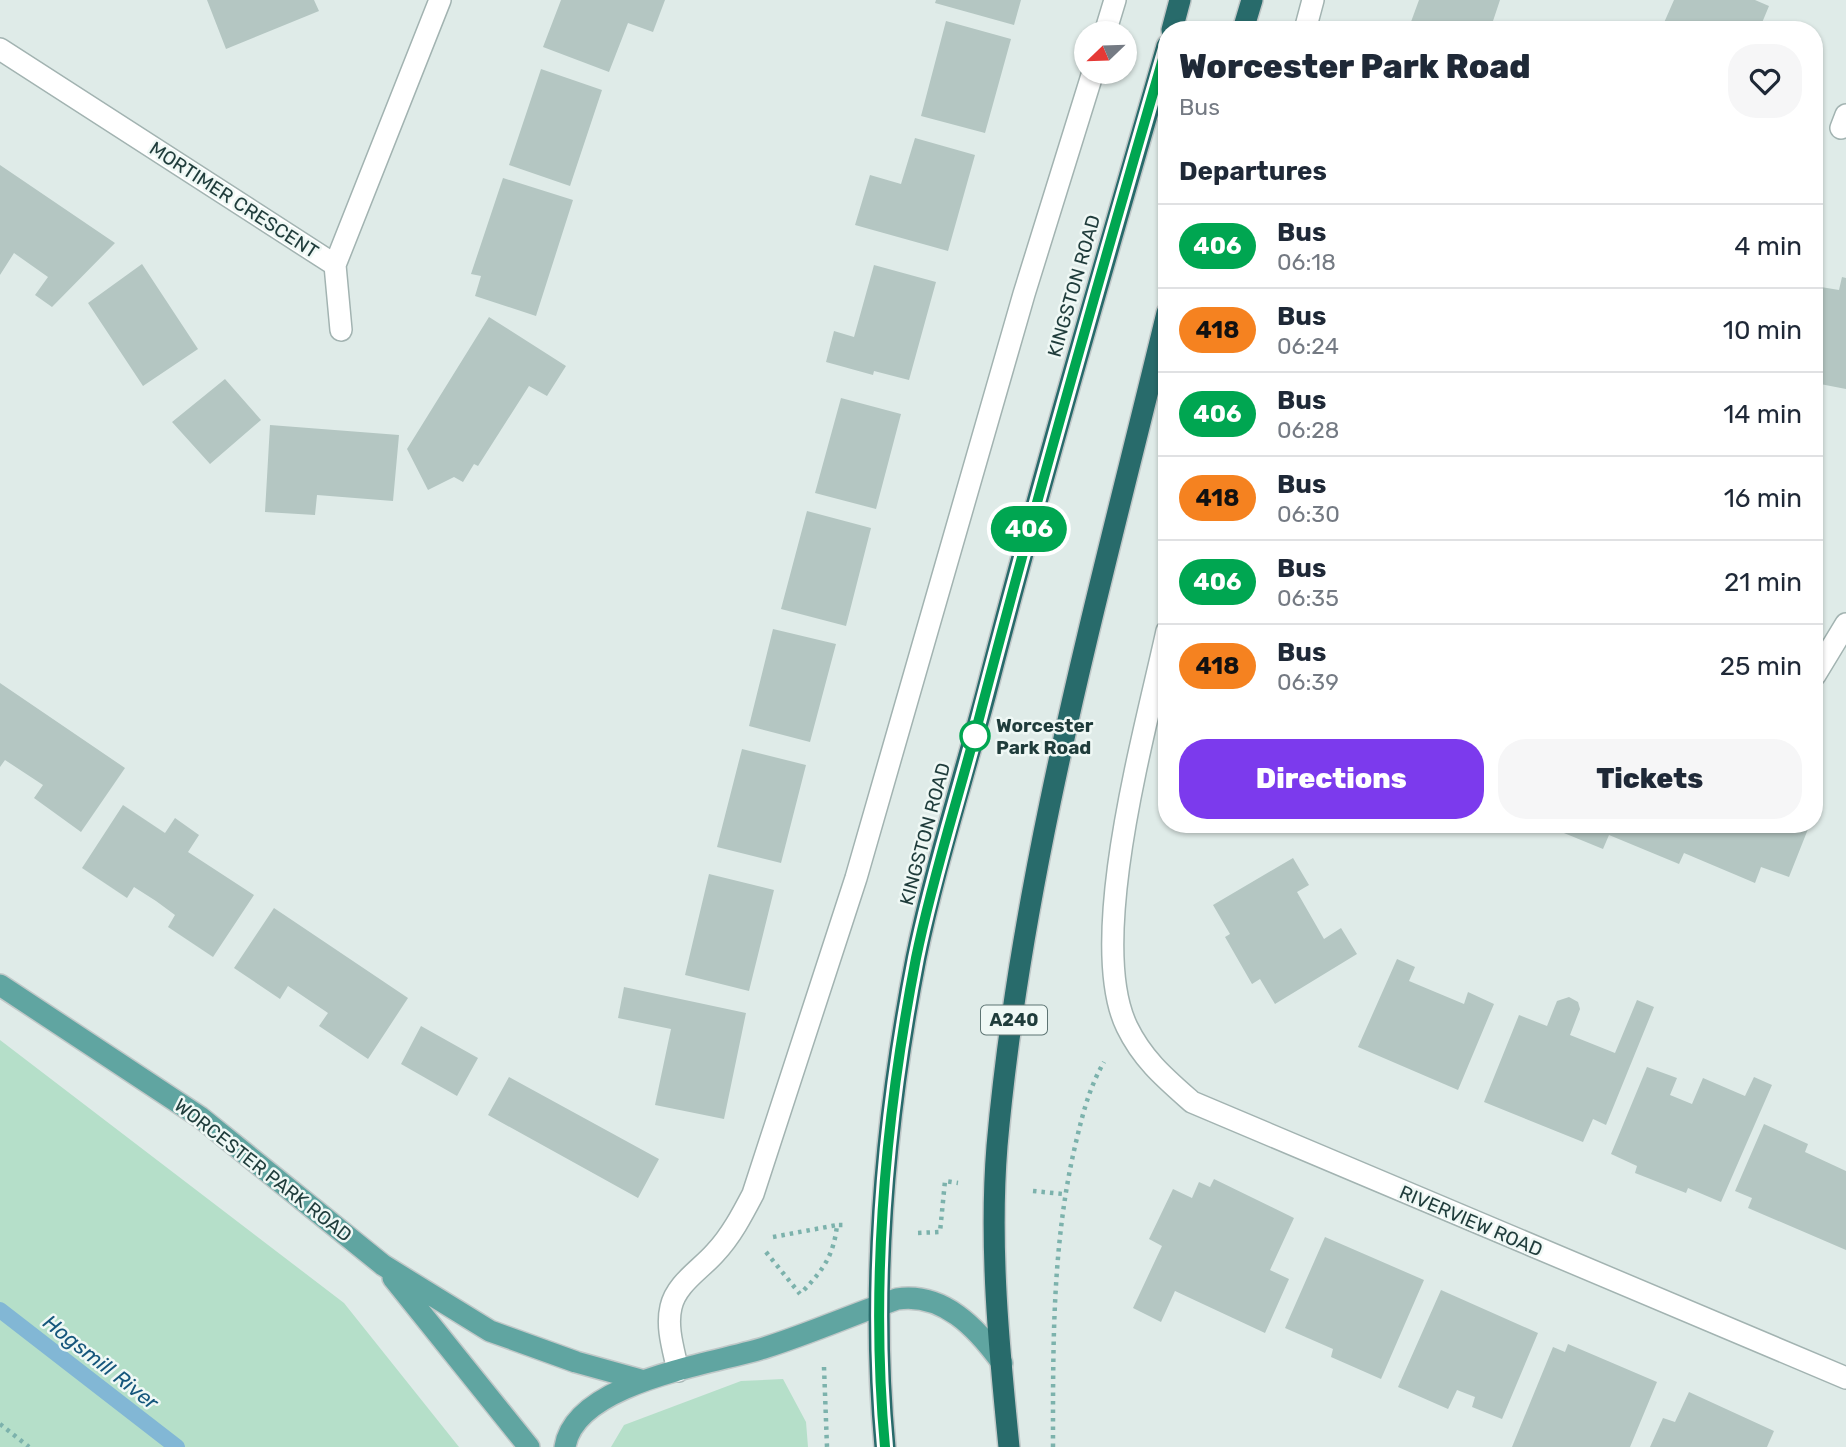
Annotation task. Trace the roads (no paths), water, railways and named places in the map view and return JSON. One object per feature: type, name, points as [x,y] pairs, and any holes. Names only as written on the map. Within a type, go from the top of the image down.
[{"type":"highway","points":[[1175,21],[1181,0]]},
{"type":"highway","points":[[1246,21],[1252,0]]},
{"type":"highway","name":"KINGSTON ROAD","points":[[885,1447],[881,1400],[882,1228],[894,1083],[917,954],[1041,480],[1158,77]]},
{"type":"highway","name":"A240","points":[[1007,1442],[995,1269],[997,1148],[1017,993],[1040,862],[1078,681],[1158,350]]},
{"type":"main road","name":"WORCESTER PARK ROAD","points":[[0,985],[200,1117],[383,1265]]},
{"type":"main road","points":[[383,1265],[489,1331],[576,1362],[642,1380]]},
{"type":"main road","points":[[383,1265],[528,1447]]},
{"type":"main road","points":[[565,1447],[575,1424],[602,1399],[642,1380],[768,1347],[881,1304],[917,1296],[937,1302],[983,1336],[1002,1363]]},
{"type":"street","name":"MORTIMER CRESCENT","points":[[0,49],[335,265],[440,0]]},
{"type":"street","points":[[1109,21],[1115,0]]},
{"type":"street","points":[[1307,21],[1313,0]]},
{"type":"street","points":[[678,1371],[669,1329],[671,1306],[682,1285],[715,1253],[736,1226],[753,1194],[856,878],[1024,294],[1089,84]]},
{"type":"street","points":[[335,265],[341,330]]},
{"type":"street","points":[[1823,662],[1846,624]]},
{"type":"street","name":"RIVERVIEW ROAD","points":[[1158,673],[1122,839],[1113,934],[1116,984],[1125,1025],[1146,1061],[1192,1102],[1846,1378]]},
{"type":"waterway","name":"Hogsmill River","points":[[0,1310],[177,1447]]},
{"type":"place","name":"Worcester Park Road","points":[[975,736]]}]
